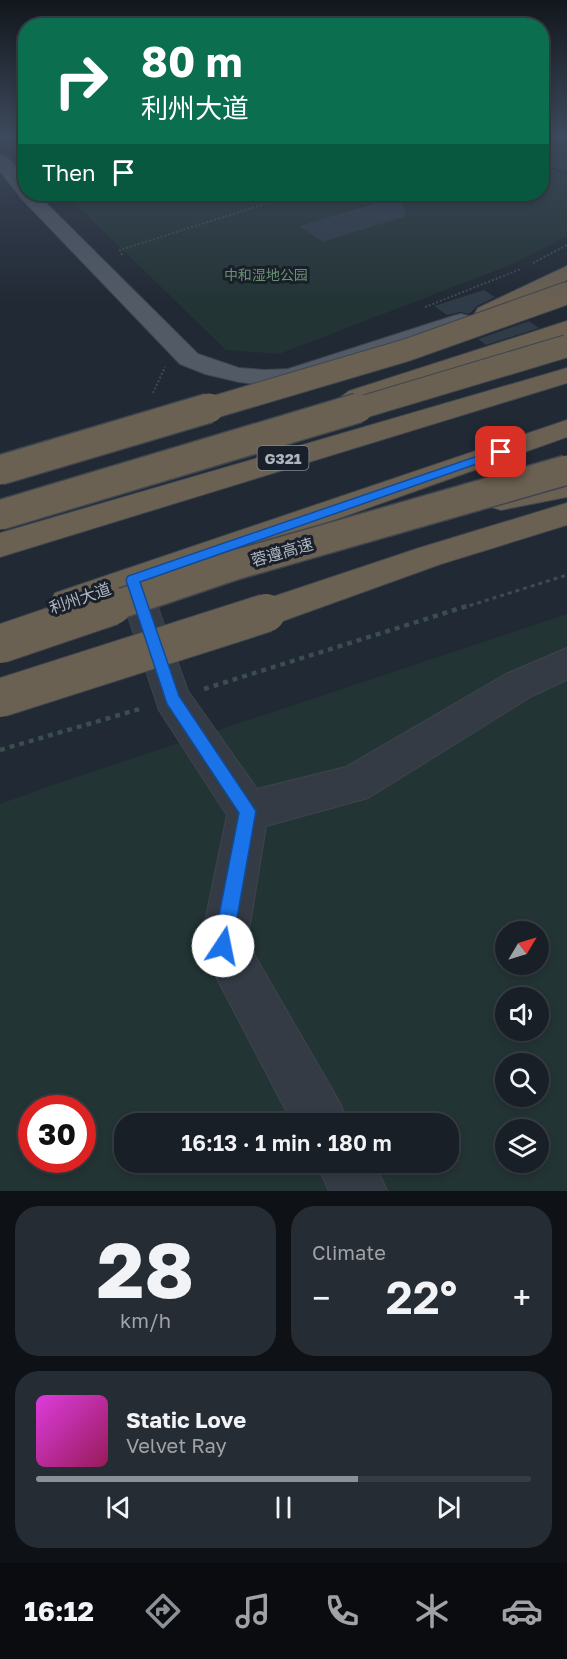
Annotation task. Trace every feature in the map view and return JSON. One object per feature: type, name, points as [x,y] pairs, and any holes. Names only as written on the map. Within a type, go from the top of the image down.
[{"type":"highway","points":[[486,313],[567,272]]},
{"type":"highway","points":[[0,470],[407,350],[567,293]]},
{"type":"highway","points":[[276,460],[358,396],[567,328]]},
{"type":"highway","points":[[358,396],[390,343]]},
{"type":"highway","points":[[0,514],[567,346]]},
{"type":"highway","name":"G321","points":[[0,545],[276,460],[567,375]]},
{"type":"highway","name":"利州大道","points":[[0,625],[567,429]]},
{"type":"highway","name":"蓉遵高速","points":[[0,644],[235,565],[567,470]]},
{"type":"highway","points":[[213,553],[567,487]]},
{"type":"highway","points":[[0,698],[266,613],[430,556],[567,514]]},
{"type":"main road","points":[[34,201],[189,359],[212,370],[268,379],[291,376],[486,313]]},
{"type":"street","points":[[132,580],[172,699],[248,811],[223,946],[316,1113]]},
{"type":"street","points":[[248,811],[354,784],[519,685],[567,663]]},
{"type":"street","points":[[350,1173],[359,1191]]},
{"type":"path","points":[[124,258],[120,250],[268,201]]},
{"type":"path","points":[[416,310],[524,267],[567,245]]},
{"type":"path","points":[[149,402],[166,363]]},
{"type":"path","points":[[0,750],[172,699],[567,575]]},
{"type":"green space","name":"中和湿地公园","points":[[549,192],[567,192],[567,236],[513,264],[279,354],[226,350],[72,201],[549,201]]},
{"type":"green space","points":[[567,614],[567,1191],[0,1191],[0,804]]},
{"type":"building","points":[[383,201],[402,201],[406,216],[323,242],[299,226]]},
{"type":"building","points":[[484,290],[495,297],[477,306],[469,314],[460,312],[447,315],[434,306]]},
{"type":"building","points":[[529,321],[539,328],[486,345],[478,339]]},
{"type":"route","points":[[223,946],[248,811],[172,699],[132,580],[501,452]]}]
